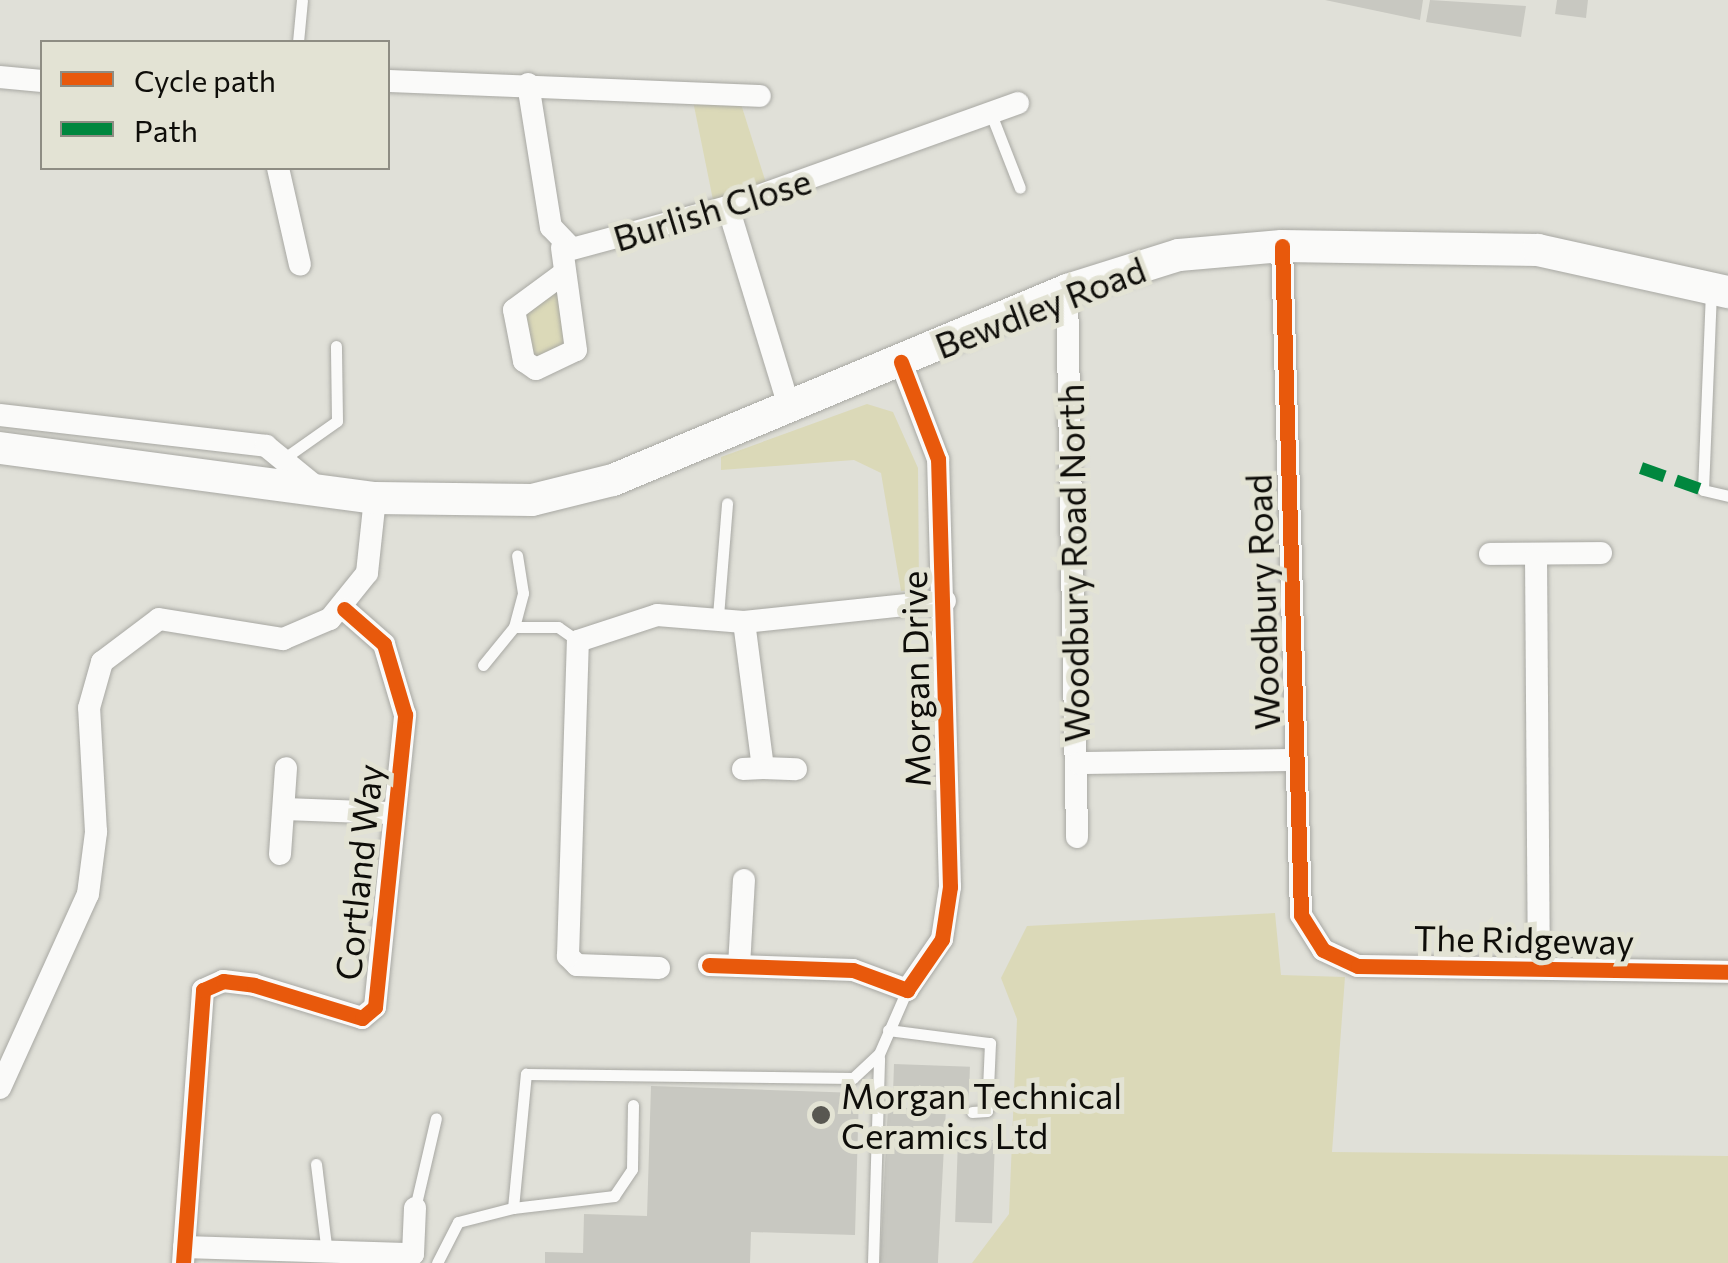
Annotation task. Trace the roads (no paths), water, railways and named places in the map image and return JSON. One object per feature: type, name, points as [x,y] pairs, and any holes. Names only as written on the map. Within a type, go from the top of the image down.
[{"type":"main road","name":"Bewdley Road","points":[[0,448],[315,486],[374,498],[486,504],[577,491],[901,362],[1067,290],[1179,255],[1282,246],[1538,250],[1720,290]]},
{"type":"street","points":[[0,77],[40,81]]},
{"type":"street","points":[[390,81],[760,96]]},
{"type":"street","name":"Burlish Close","points":[[528,84],[550,227],[562,248],[728,206],[1018,103]]},
{"type":"street","points":[[278,170],[300,265]]},
{"type":"street","points":[[728,206],[789,407]]},
{"type":"street","name":"Woodbury Road","points":[[1282,246],[1301,915],[1324,950]]},
{"type":"street","points":[[560,276],[514,310],[529,367],[572,357],[560,276],[562,248]]},
{"type":"street","name":"Woodbury Road North","points":[[1067,290],[1078,837]]},
{"type":"street","points":[[537,293],[565,304]]},
{"type":"street","name":"Morgan Drive","points":[[901,362],[938,459],[945,601],[949,912],[907,990]]},
{"type":"street","points":[[0,415],[266,446],[286,457],[315,486]]},
{"type":"street","points":[[0,1088],[88,894],[96,832],[89,708],[102,662],[158,619],[283,639],[344,609],[367,573],[374,498]]},
{"type":"street","points":[[1490,554],[1601,553]]},
{"type":"street","name":"The Ridgeway","points":[[1536,554],[1540,968]]},
{"type":"street","points":[[659,968],[578,966],[568,956],[583,869],[578,641],[657,615],[718,616],[744,622],[945,601]]},
{"type":"street","name":"Cortland Way","points":[[183,1255],[203,990],[223,980],[254,985],[362,1018],[374,1007],[402,689],[374,629],[344,609]]},
{"type":"street","points":[[744,622],[753,768],[796,769]]},
{"type":"street","points":[[1078,763],[1297,760]]},
{"type":"street","points":[[280,854],[286,768]]},
{"type":"street","points":[[285,809],[390,812]]},
{"type":"street","points":[[738,966],[744,880]]},
{"type":"street","name":"The Ridgeway","points":[[1324,950],[1358,966],[1728,972]]},
{"type":"street","points":[[709,965],[854,970],[907,990]]},
{"type":"street","points":[[183,1255],[326,1245],[412,1258],[414,1208]]},
{"type":"lane","points":[[298,40],[302,0]]},
{"type":"lane","points":[[991,114],[1020,188]]},
{"type":"lane","points":[[1720,290],[1702,490],[1728,496]]},
{"type":"lane","points":[[286,457],[337,421],[336,346]]},
{"type":"lane","points":[[718,616],[727,503]]},
{"type":"lane","points":[[483,665],[514,627],[523,593],[517,554]]},
{"type":"lane","points":[[514,627],[558,627],[578,641]]},
{"type":"lane","points":[[873,1263],[879,1054],[907,990]]},
{"type":"lane","points":[[888,1030],[990,1042],[987,1111],[972,1112]]},
{"type":"lane","points":[[513,1208],[526,1074],[834,1079],[862,1074],[879,1054]]},
{"type":"lane","points":[[438,1263],[458,1222],[513,1208],[614,1196],[632,1169],[633,1105]]},
{"type":"lane","points":[[414,1208],[436,1118]]},
{"type":"lane","points":[[316,1164],[326,1245]]},
{"type":"place","name":"Morgan Technical Ceramics Ltd","points":[[821,1115]]}]
